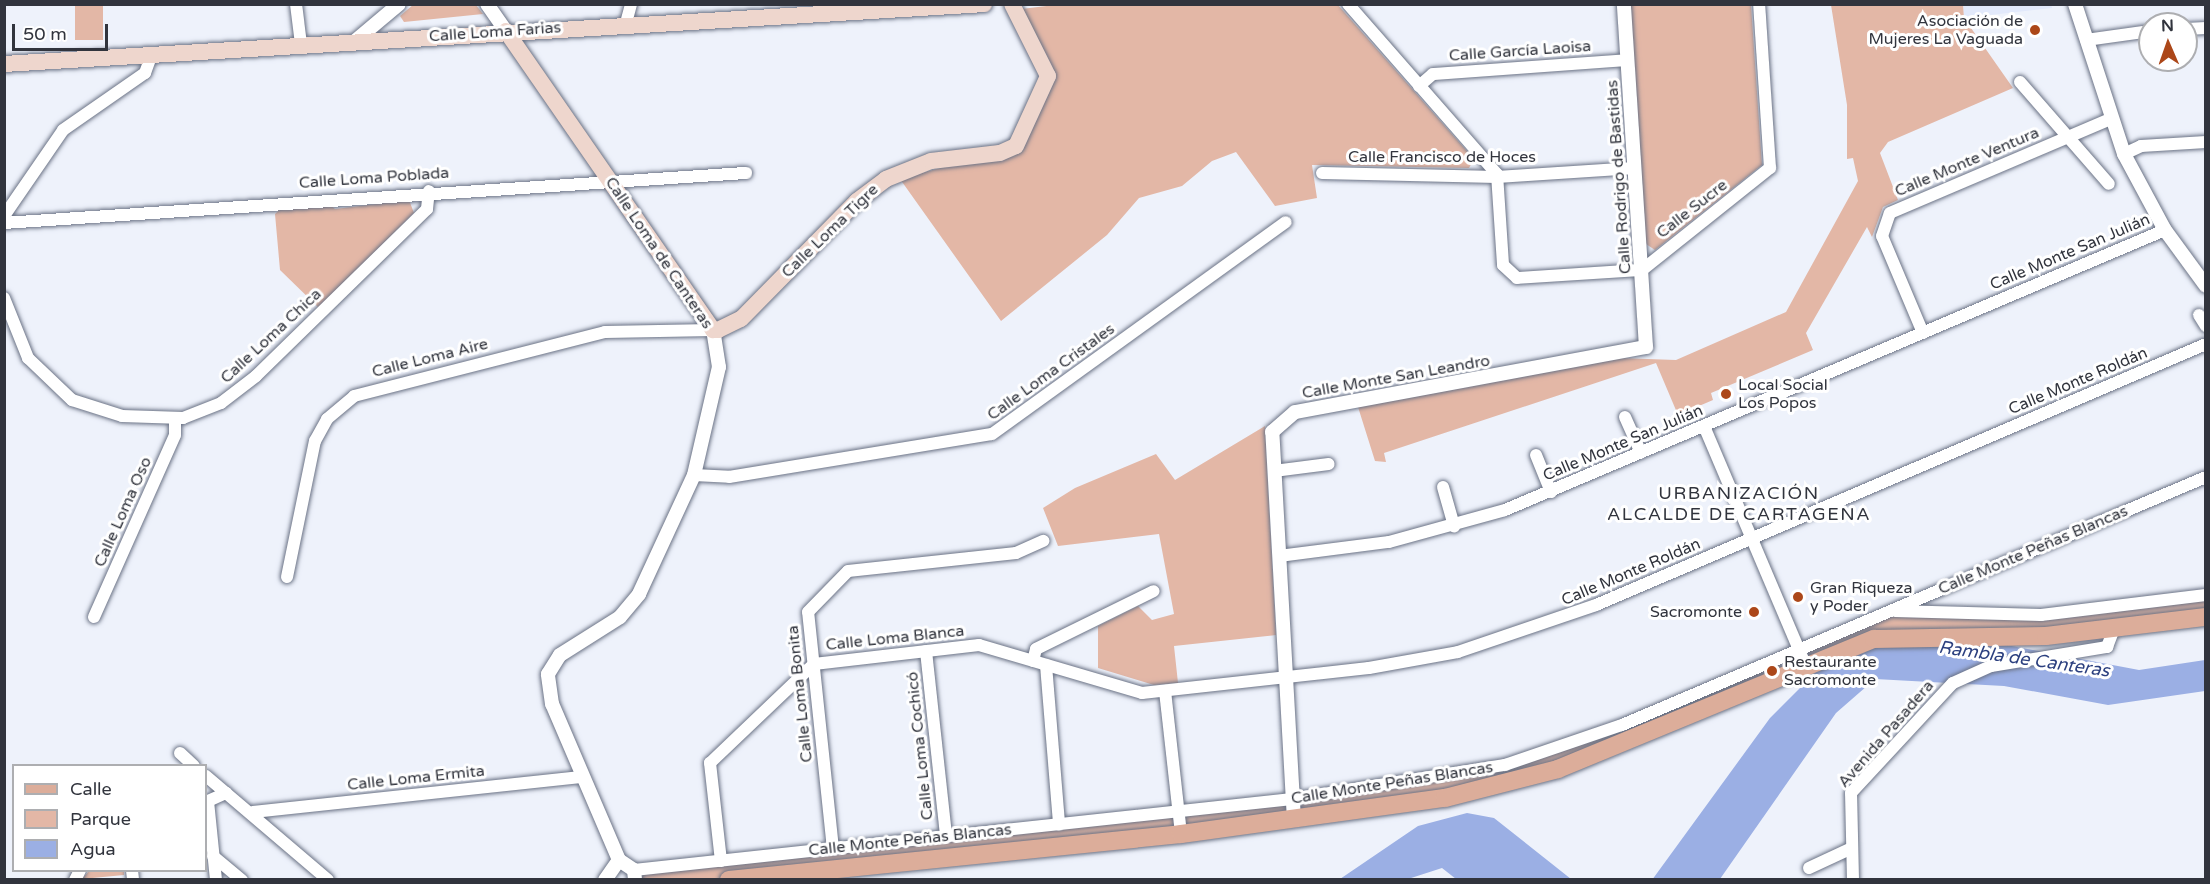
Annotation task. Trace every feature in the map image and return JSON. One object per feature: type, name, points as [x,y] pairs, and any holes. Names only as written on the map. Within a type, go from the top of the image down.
[{"type":"main road","name":"Calle Loma Farias","points":[[4,64],[626,23],[647,28],[984,4]]},
{"type":"main road","name":"Calle Loma Tigre","points":[[713,330],[741,319],[857,201],[886,179],[931,161],[1000,153],[1016,146],[1048,76],[1012,4]]},
{"type":"main road","name":"Calle Loma de Canteras","points":[[506,31],[713,330]]},
{"type":"main road","name":"Calle Monte Peñas Blancas","points":[[729,879],[1180,834],[1445,798],[1539,776],[1802,658],[1858,644],[1906,635],[2113,631],[2205,617]]},
{"type":"street","points":[[296,4],[302,44]]},
{"type":"street","name":"Calle Loma de Canteras","points":[[487,4],[506,31]]},
{"type":"street","points":[[626,23],[631,4]]},
{"type":"street","points":[[1348,4],[1497,177],[1503,265],[1516,278],[1642,270]]},
{"type":"street","name":"Calle Rodrigo de Bastidas","points":[[1624,4],[1646,347]]},
{"type":"street","name":"Calle Sucre","points":[[1642,270],[1770,168],[1760,4]]},
{"type":"street","points":[[2075,4],[2110,118],[2124,154],[2165,230],[2205,286]]},
{"type":"street","points":[[395,7],[386,28],[407,37]]},
{"type":"street","points":[[355,41],[395,7]]},
{"type":"street","points":[[2086,40],[2138,33]]},
{"type":"street","points":[[4,216],[63,130],[149,69],[152,54]]},
{"type":"street","name":"Calle García Laoisa","points":[[1419,86],[1433,74],[1628,60]]},
{"type":"street","points":[[2020,82],[2109,184]]},
{"type":"street","name":"Calle Monte Ventura","points":[[1923,333],[1882,236],[1890,213],[2110,118]]},
{"type":"street","points":[[2124,154],[2141,146],[2205,141]]},
{"type":"street","name":"Calle Francisco de Hoces","points":[[1322,173],[1497,177],[1635,168]]},
{"type":"street","name":"Calle Loma Poblada","points":[[4,223],[429,191],[746,173]]},
{"type":"street","name":"Calle Loma Chica","points":[[4,298],[28,358],[67,396],[111,414],[175,419],[206,411],[256,376],[427,209],[429,191]]},
{"type":"street","name":"Calle Loma Cristales","points":[[694,475],[729,477],[992,434],[1286,222]]},
{"type":"street","name":"Calle Monte San Julián","points":[[1279,556],[1389,542],[1454,526],[1551,492],[2165,230]]},
{"type":"street","name":"Calle Loma de Canteras","points":[[619,860],[548,693],[550,666],[634,602],[694,475],[719,368],[713,330]]},
{"type":"street","name":"Calle Loma Aire","points":[[287,577],[315,441],[327,419],[354,396],[605,333],[713,330]]},
{"type":"street","name":"Calle Monte Roldán","points":[[1285,677],[1399,664],[1487,644],[1564,618],[2205,344]]},
{"type":"street","name":"Calle Monte San Leandro","points":[[1294,820],[1272,432],[1295,412],[1646,347]]},
{"type":"street","points":[[1625,417],[1641,453]]},
{"type":"street","name":"Calle Loma Oso","points":[[94,617],[175,435],[175,419]]},
{"type":"street","points":[[1704,426],[1802,658]]},
{"type":"street","points":[[1536,455],[1551,492]]},
{"type":"street","points":[[1274,471],[1329,464]]},
{"type":"street","name":"Calle Monte Peñas Blancas","points":[[634,875],[721,861],[1292,799],[1515,762],[1802,658],[1891,611],[2205,477]]},
{"type":"street","points":[[1443,487],[1454,526]]},
{"type":"street","name":"Calle Loma Bonita","points":[[833,849],[808,612],[848,571],[1016,553],[1043,542]]},
{"type":"street","points":[[1033,661],[1036,649],[1154,591]]},
{"type":"street","points":[[1891,611],[2041,615],[2205,595]]},
{"type":"street","name":"Avenida Pasadera","points":[[1852,879],[1851,793],[1953,683],[1999,664],[2107,647],[2113,631]]},
{"type":"street","name":"Calle Loma Blanca","points":[[721,861],[710,763],[814,664],[979,645],[1142,693],[1285,677]]},
{"type":"street","name":"Calle Loma Cochicó","points":[[926,651],[946,836]]},
{"type":"street","points":[[1046,665],[1059,824]]},
{"type":"street","points":[[1165,691],[1180,834]]},
{"type":"street","points":[[180,753],[193,764]]},
{"type":"street","name":"Calle Loma Ermita","points":[[253,812],[583,777]]},
{"type":"street","points":[[208,781],[253,812],[253,821],[328,879]]},
{"type":"street","points":[[216,879],[208,801],[226,793]]},
{"type":"street","points":[[1809,868],[1850,849]]},
{"type":"street","points":[[213,856],[243,879]]},
{"type":"street","points":[[605,879],[619,860],[634,875]]},
{"type":"shaded area","points":[[2051,4],[2052,8],[1964,18],[1963,5]]},
{"type":"green space","points":[[414,4],[476,5],[483,14],[404,22],[400,16]]},
{"type":"green space","points":[[75,5],[103,5],[103,40],[75,40]]},
{"type":"green space","points":[[1055,5],[1338,5],[1474,159],[1469,168],[1312,165],[1317,198],[1275,206],[1236,152],[1212,161],[1182,186],[1139,198],[1107,235],[1001,321],[900,179],[1023,145],[1053,83],[1021,9]]},
{"type":"green space","points":[[1630,5],[1751,5],[1762,165],[1655,250],[1646,244]]},
{"type":"green space","points":[[1831,5],[1963,5],[1964,18],[2013,88],[1888,142],[1880,153],[1898,200],[1883,207],[1872,237],[1867,227],[1806,333],[1813,350],[1711,393],[1713,400],[1678,415],[1656,363],[1384,453],[1386,462],[1375,461],[1358,407],[1619,358],[1676,360],[1786,312],[1858,181],[1853,158],[1847,159],[1847,105]]},
{"type":"green space","points":[[409,200],[414,213],[319,308],[280,270],[275,214],[280,209],[330,205],[335,209]]},
{"type":"green space","points":[[1265,426],[1276,635],[1174,646],[1178,683],[1154,685],[1098,668],[1098,626],[1138,606],[1152,620],[1174,614],[1159,534],[1058,546],[1043,508],[1075,488],[1156,454],[1175,480]]},
{"type":"green space","points":[[2205,595],[2205,617],[1806,666],[1799,650],[1891,611],[2041,615]]},
{"type":"green space","points":[[1778,659],[1784,674],[1494,788],[729,879],[635,879],[634,870],[1292,799],[1505,765]]},
{"type":"green space","points":[[88,872],[124,872],[124,875],[82,879]]},
{"type":"water","name":"Rambla de Canteras","points":[[1959,636],[2139,670],[2205,660],[2205,691],[2108,705],[2004,686],[1875,679],[1836,713],[1720,879],[1652,880],[1770,718],[1834,654]]},
{"type":"water","points":[[1467,813],[1494,818],[1571,879],[1456,879],[1442,868],[1408,879],[1340,879],[1418,826]]},
{"type":"place","name":"Asociación de Mujeres La Vaguada","points":[[2035,30]]},
{"type":"place","name":"Local Social Los Popos","points":[[1726,394]]},
{"type":"place","name":"Gran Riqueza y Poder","points":[[1798,597]]},
{"type":"place","name":"Sacromonte","points":[[1754,612]]},
{"type":"place","name":"Restaurante Sacromonte","points":[[1772,671]]},
{"type":"district","name":"URBANIZACIÓN ALCALDE DE CARTAGENA","points":[[1739,504]]}]
